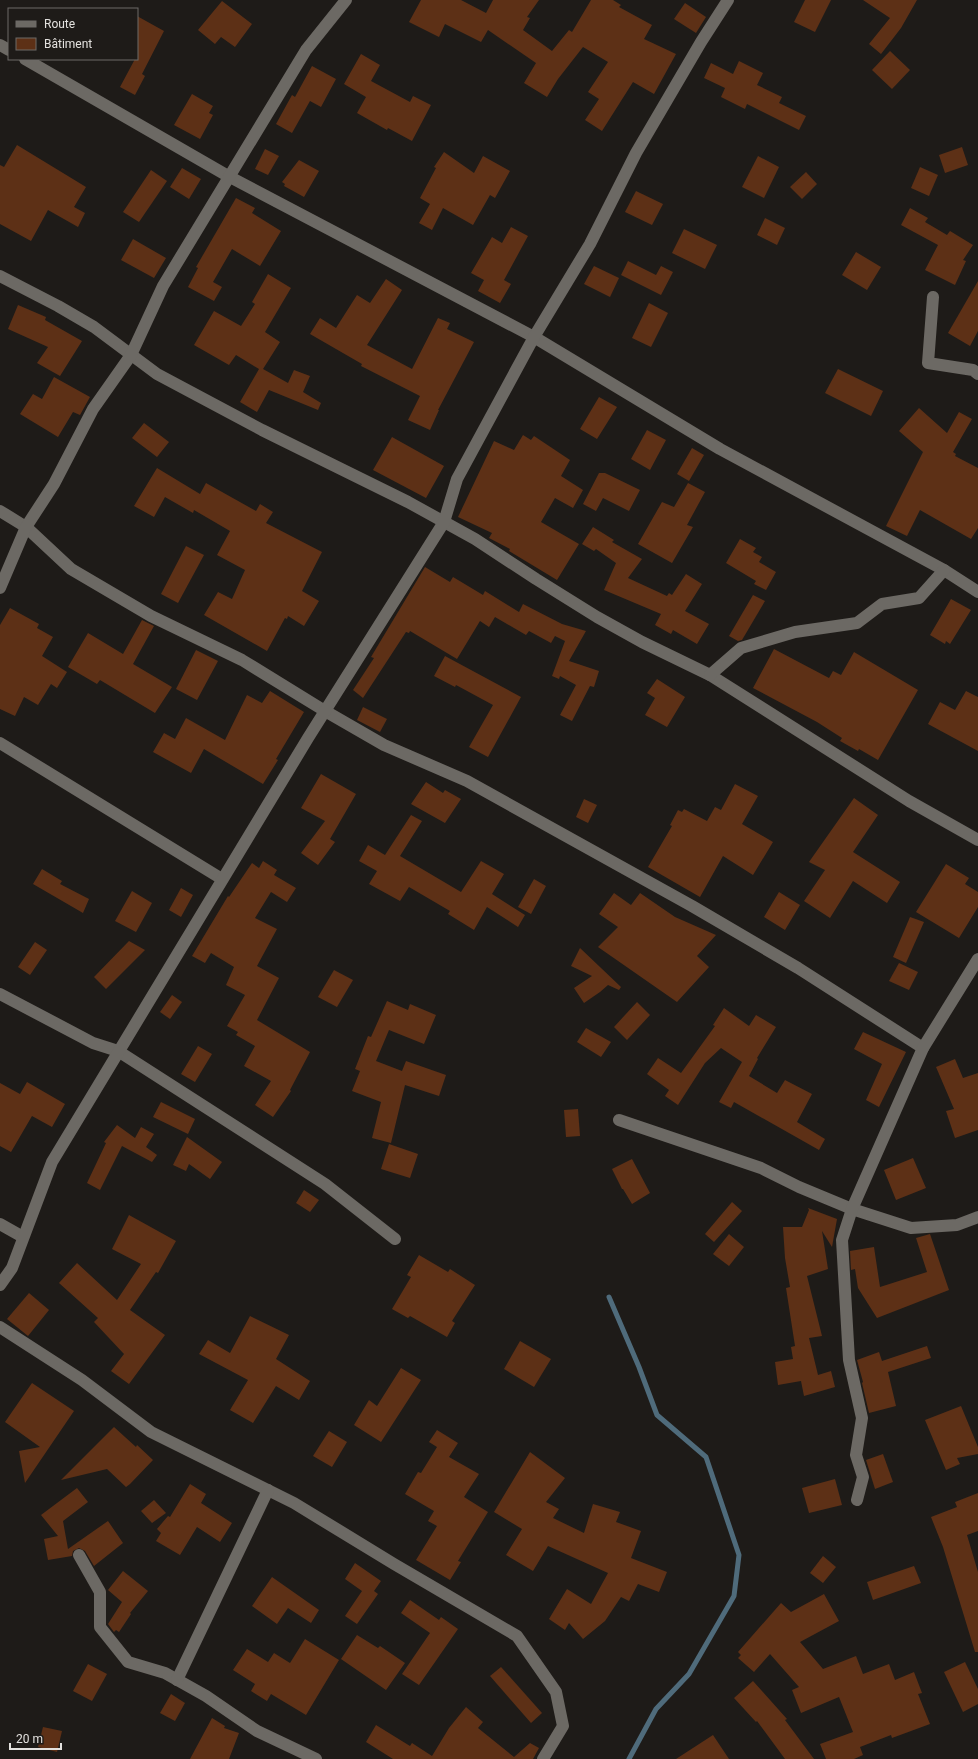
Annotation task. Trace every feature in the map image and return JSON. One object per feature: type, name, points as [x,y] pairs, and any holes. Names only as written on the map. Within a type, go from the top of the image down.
[{"type":"street","points":[[0,588],[26,527],[54,484],[93,409],[131,355],[163,286],[228,176],[306,50],[346,0]]},
{"type":"street","points":[[0,1286],[12,1268],[52,1162],[222,879],[444,522],[457,479],[534,337],[590,244],[636,153],[701,42],[728,0]]},
{"type":"street","points":[[27,60],[228,176],[534,337],[720,450],[944,570],[978,592]]},
{"type":"street","points":[[0,276],[58,306],[94,327],[157,374],[249,424],[346,471],[475,539],[536,579],[642,642],[710,675],[909,801],[978,840]]},
{"type":"street","points":[[933,297],[928,364],[973,370],[978,374]]},
{"type":"street","points":[[0,511],[26,527],[72,569],[152,616],[242,660],[325,712],[384,745],[467,781],[692,906],[798,968],[923,1048]]},
{"type":"street","points":[[710,675],[741,648],[795,632],[857,623],[882,604],[919,598],[944,570]]},
{"type":"street","points":[[0,743],[222,879]]},
{"type":"street","points":[[857,1500],[863,1478],[856,1456],[862,1418],[849,1360],[842,1240],[852,1209],[923,1048],[978,959]]},
{"type":"street","points":[[0,994],[93,1043],[118,1051],[325,1184],[394,1239]]},
{"type":"street","points":[[619,1120],[761,1168],[799,1187],[852,1209],[911,1228],[956,1225],[978,1217]]},
{"type":"street","points":[[0,1224],[23,1237]]},
{"type":"street","points":[[0,1327],[82,1380],[151,1432],[294,1503],[517,1636],[556,1692],[563,1726],[543,1759]]},
{"type":"street","points":[[177,1680],[268,1490]]},
{"type":"street","points":[[79,1555],[100,1592],[100,1627],[128,1662],[165,1673],[206,1696],[257,1731],[316,1759]]},
{"type":"building","points":[[421,0],[461,0],[486,13],[493,0],[539,0],[527,17],[530,18],[523,30],[552,51],[569,30],[572,32],[591,0],[613,0],[621,5],[619,7],[652,25],[644,39],[676,54],[654,94],[633,82],[602,131],[585,120],[599,99],[588,92],[608,62],[583,47],[558,79],[547,97],[524,83],[536,63],[488,30],[481,42],[445,24],[439,37],[409,22]]},
{"type":"building","points":[[805,0],[831,0],[815,32],[794,22]]},
{"type":"building","points":[[863,0],[917,0],[901,28],[881,54],[869,44],[890,18]]},
{"type":"building","points":[[222,1],[252,24],[235,47],[221,37],[215,44],[198,30]]},
{"type":"building","points":[[685,3],[706,17],[696,33],[674,19]]},
{"type":"building","points":[[138,17],[164,31],[142,74],[145,76],[135,95],[120,87],[134,60],[138,60]]},
{"type":"building","points":[[890,51],[910,70],[892,89],[872,70]]},
{"type":"building","points":[[361,54],[380,65],[371,81],[410,102],[413,96],[431,105],[412,141],[388,128],[387,130],[357,113],[366,97],[344,84]]},
{"type":"building","points":[[739,61],[763,73],[757,85],[782,97],[779,103],[806,116],[799,130],[747,104],[745,109],[721,97],[725,88],[704,78],[711,63],[733,74]]},
{"type":"building","points":[[312,66],[336,79],[321,107],[310,101],[292,133],[276,124],[292,95],[295,97]]},
{"type":"building","points":[[192,94],[213,106],[209,113],[213,115],[200,139],[174,125]]},
{"type":"building","points":[[17,145],[86,187],[74,207],[85,213],[78,227],[48,210],[31,241],[0,224],[0,165],[4,167]]},
{"type":"building","points":[[962,147],[968,165],[945,173],[939,155]]},
{"type":"building","points":[[265,149],[279,156],[268,175],[255,169]]},
{"type":"building","points":[[444,152],[474,173],[483,156],[510,171],[495,198],[490,195],[473,225],[443,208],[432,230],[419,223],[430,204],[420,198],[436,168],[434,167]]},
{"type":"building","points":[[758,156],[779,167],[764,198],[742,187]]},
{"type":"building","points":[[299,160],[319,171],[304,197],[284,186],[285,184],[282,182]]},
{"type":"building","points":[[920,167],[938,175],[929,196],[911,188]]},
{"type":"building","points":[[182,168],[201,179],[189,199],[170,187]]},
{"type":"building","points":[[151,170],[167,181],[139,222],[123,212]]},
{"type":"building","points":[[806,172],[817,184],[802,199],[790,187]]},
{"type":"building","points":[[636,191],[663,204],[652,225],[625,212]]},
{"type":"building","points":[[236,198],[255,208],[252,213],[281,231],[260,266],[232,249],[213,282],[222,287],[214,301],[188,287],[198,268],[196,267]]},
{"type":"building","points":[[910,208],[928,218],[925,222],[947,235],[950,231],[973,245],[963,260],[966,261],[955,285],[925,270],[938,245],[901,225]]},
{"type":"building","points":[[765,218],[785,228],[777,245],[757,235]]},
{"type":"building","points":[[511,227],[528,236],[504,280],[511,284],[500,303],[478,291],[484,280],[471,273],[492,237],[502,243]]},
{"type":"building","points":[[684,229],[717,245],[705,269],[672,253]]},
{"type":"building","points":[[133,239],[166,258],[154,278],[121,260]]},
{"type":"building","points":[[856,252],[881,267],[867,290],[842,275]]},
{"type":"building","points":[[628,261],[656,275],[661,266],[673,272],[661,295],[621,275]]},
{"type":"building","points":[[594,266],[619,278],[610,297],[584,284]]},
{"type":"building","points":[[268,274],[291,288],[265,332],[280,342],[263,369],[288,383],[294,370],[310,376],[303,392],[321,403],[318,410],[269,390],[257,412],[240,402],[259,369],[236,355],[229,365],[194,345],[214,311],[241,326],[255,304],[252,302]]},
{"type":"building","points":[[386,279],[402,290],[367,345],[412,369],[438,318],[450,323],[447,329],[474,342],[438,410],[430,430],[408,420],[420,396],[361,366],[362,364],[310,334],[320,318],[336,328],[357,295],[370,303]]},
{"type":"building","points":[[978,281],[978,331],[970,346],[948,333]]},
{"type":"building","points":[[649,303],[668,313],[651,347],[632,338]]},
{"type":"building","points":[[18,305],[46,317],[45,320],[82,341],[60,376],[37,363],[48,347],[8,329]]},
{"type":"building","points":[[838,369],[883,391],[871,416],[825,393]]},
{"type":"building","points":[[54,377],[90,397],[80,415],[73,412],[58,437],[20,414],[33,394],[42,399]]},
{"type":"building","points":[[599,397],[617,407],[597,439],[580,429]]},
{"type":"building","points":[[919,408],[947,433],[959,412],[972,419],[953,452],[956,454],[955,456],[978,468],[978,528],[971,539],[920,510],[907,536],[886,526],[923,452],[899,431]]},
{"type":"building","points":[[144,423],[169,442],[157,457],[132,438]]},
{"type":"building","points":[[647,430],[666,440],[650,470],[631,459]]},
{"type":"building","points":[[523,435],[531,440],[534,436],[570,460],[561,476],[583,490],[573,508],[555,498],[541,522],[579,544],[557,580],[509,551],[510,549],[489,538],[492,533],[458,517],[494,441],[514,450]]},
{"type":"building","points":[[392,437],[444,466],[426,498],[373,470]]},
{"type":"building","points":[[692,448],[704,455],[689,481],[677,474]]},
{"type":"building","points":[[157,468],[200,494],[206,483],[256,511],[260,504],[273,512],[266,523],[322,552],[302,591],[319,601],[304,626],[288,616],[287,619],[285,618],[267,651],[204,615],[218,592],[232,599],[245,570],[217,555],[230,531],[194,510],[193,513],[165,497],[154,517],[134,506]]},
{"type":"building","points":[[599,473],[605,473],[640,490],[629,511],[603,498],[596,511],[583,504]]},
{"type":"building","points":[[688,483],[705,492],[687,525],[693,527],[672,563],[638,544],[662,502],[674,507]]},
{"type":"building","points":[[593,527],[614,540],[612,542],[642,559],[628,578],[667,596],[669,593],[672,595],[686,574],[702,584],[685,611],[709,624],[697,644],[673,630],[671,634],[655,625],[661,614],[604,590],[616,563],[596,549],[594,551],[582,544]]},
{"type":"building","points":[[740,539],[756,548],[753,552],[762,557],[759,562],[776,572],[766,590],[754,584],[756,581],[726,563]]},
{"type":"building","points":[[186,546],[204,555],[178,603],[161,594]]},
{"type":"building","points":[[425,567],[450,582],[453,577],[483,595],[485,591],[519,612],[523,604],[562,624],[586,631],[569,661],[599,671],[594,687],[590,686],[572,721],[560,715],[576,685],[560,676],[559,679],[552,676],[565,641],[555,636],[551,643],[529,631],[526,635],[495,617],[489,627],[480,621],[457,659],[410,631],[409,633],[406,632],[363,698],[353,690],[374,658],[371,657]]},
{"type":"building","points":[[753,595],[765,601],[742,640],[738,641],[729,636]]},
{"type":"building","points":[[951,599],[971,610],[950,644],[946,641],[945,644],[930,635]]},
{"type":"building","points":[[10,608],[39,624],[37,628],[53,637],[42,656],[67,672],[57,688],[51,684],[38,705],[24,697],[15,716],[0,709],[0,625]]},
{"type":"building","points":[[142,620],[154,626],[133,664],[172,687],[155,713],[100,680],[97,684],[68,667],[88,633],[123,654]]},
{"type":"building","points":[[774,649],[829,678],[833,671],[841,675],[854,652],[918,690],[878,760],[859,749],[858,751],[840,741],[842,738],[817,722],[753,688]]},
{"type":"building","points":[[196,650],[218,661],[197,700],[176,689]]},
{"type":"building","points":[[445,656],[521,697],[488,757],[469,747],[493,705],[456,685],[455,687],[434,676]]},
{"type":"building","points":[[657,679],[685,697],[667,727],[645,715],[655,698],[647,693]]},
{"type":"building","points":[[270,691],[304,712],[263,784],[204,749],[191,773],[153,752],[164,733],[175,739],[186,718],[225,740],[247,695],[262,703]]},
{"type":"building","points":[[966,691],[978,697],[978,751],[928,724],[940,702],[955,710]]},
{"type":"building","points":[[363,707],[387,719],[380,732],[357,720]]},
{"type":"building","points":[[321,774],[356,794],[330,839],[335,842],[318,865],[301,853],[325,821],[301,808]]},
{"type":"building","points":[[426,782],[443,793],[445,790],[461,799],[445,823],[411,804]]},
{"type":"building","points":[[735,784],[758,796],[742,824],[773,842],[753,875],[723,856],[700,897],[648,867],[672,826],[670,825],[678,810],[682,812],[684,809],[707,821],[715,807],[721,810]]},
{"type":"building","points":[[854,798],[878,815],[853,852],[900,882],[887,903],[853,881],[830,918],[804,901],[825,870],[809,862]]},
{"type":"building","points":[[584,799],[597,805],[588,823],[576,817]]},
{"type":"building","points":[[411,815],[422,821],[400,856],[461,892],[481,861],[504,874],[492,894],[525,915],[518,927],[487,907],[474,930],[448,914],[450,911],[409,887],[400,901],[369,884],[377,871],[359,861],[368,845],[385,855]]},
{"type":"building","points":[[263,861],[277,870],[274,875],[296,888],[287,902],[271,892],[255,918],[277,929],[257,966],[279,978],[257,1020],[310,1052],[290,1090],[291,1091],[273,1117],[255,1105],[271,1081],[244,1066],[255,1046],[236,1035],[238,1032],[227,1026],[245,995],[226,985],[234,967],[211,953],[205,963],[192,956],[228,896],[229,897],[252,863],[259,868]]},
{"type":"building","points":[[946,864],[969,878],[965,884],[978,892],[978,907],[959,938],[916,912]]},
{"type":"building","points":[[42,869],[62,881],[60,884],[89,899],[83,913],[33,884]]},
{"type":"building","points":[[534,879],[546,886],[531,914],[518,907]]},
{"type":"building","points":[[181,888],[193,895],[181,917],[169,910]]},
{"type":"building","points":[[132,891],[152,903],[136,932],[115,921]]},
{"type":"building","points":[[779,892],[800,905],[785,930],[764,917]]},
{"type":"building","points":[[614,893],[631,905],[640,893],[675,917],[716,935],[697,956],[709,967],[677,1002],[598,947],[618,927],[599,914]]},
{"type":"building","points":[[910,917],[924,922],[906,963],[893,957]]},
{"type":"building","points":[[129,941],[145,950],[106,989],[94,977]]},
{"type":"building","points":[[35,942],[47,950],[30,975],[18,967]]},
{"type":"building","points":[[580,948],[621,987],[619,990],[608,985],[584,1003],[574,988],[592,976],[571,966]]},
{"type":"building","points":[[899,963],[918,972],[909,990],[889,981]]},
{"type":"building","points":[[334,970],[353,980],[337,1007],[318,997]]},
{"type":"building","points":[[172,995],[182,1002],[170,1019],[160,1012]]},
{"type":"building","points":[[387,1001],[408,1010],[410,1004],[436,1015],[424,1044],[389,1030],[376,1061],[402,1071],[406,1061],[446,1075],[439,1096],[405,1085],[391,1143],[372,1138],[381,1102],[352,1091],[360,1071],[355,1069],[368,1036],[371,1037]]},
{"type":"building","points":[[637,1002],[650,1015],[627,1040],[614,1027]]},
{"type":"building","points":[[724,1008],[749,1026],[756,1015],[776,1027],[757,1058],[758,1059],[749,1076],[777,1093],[785,1080],[812,1094],[797,1122],[825,1139],[819,1150],[734,1102],[731,1108],[719,1102],[742,1062],[721,1048],[705,1063],[678,1105],[665,1096],[669,1090],[647,1074],[658,1058],[681,1073],[715,1026],[713,1025]]},
{"type":"building","points":[[586,1028],[611,1042],[601,1057],[577,1042]]},
{"type":"building","points":[[863,1032],[906,1052],[879,1107],[866,1100],[882,1064],[854,1049]]},
{"type":"building","points":[[198,1046],[212,1054],[195,1082],[181,1074]]},
{"type":"building","points":[[955,1059],[963,1078],[978,1073],[978,1130],[955,1138],[946,1111],[954,1109],[936,1067]]},
{"type":"building","points":[[27,1082],[65,1104],[52,1127],[32,1116],[11,1152],[0,1146],[0,1083],[20,1094]]},
{"type":"building","points":[[161,1102],[195,1119],[188,1134],[153,1117]]},
{"type":"building","points":[[578,1109],[580,1136],[566,1137],[564,1110]]},
{"type":"building","points":[[117,1125],[135,1138],[141,1127],[154,1134],[146,1147],[157,1155],[152,1162],[122,1146],[100,1190],[87,1183],[106,1143],[104,1142]]},
{"type":"building","points":[[187,1137],[222,1162],[210,1179],[189,1164],[186,1171],[173,1165]]},
{"type":"building","points":[[389,1144],[418,1154],[410,1178],[381,1169]]},
{"type":"building","points":[[913,1158],[926,1188],[896,1200],[884,1170]]},
{"type":"building","points":[[632,1159],[650,1193],[632,1204],[622,1189],[612,1169]]},
{"type":"building","points":[[304,1190],[319,1200],[310,1212],[296,1203]]},
{"type":"building","points":[[732,1202],[742,1211],[714,1242],[705,1234]]},
{"type":"building","points":[[808,1208],[837,1219],[832,1247],[822,1231],[828,1269],[807,1276],[822,1336],[809,1338],[818,1375],[831,1371],[835,1387],[804,1396],[801,1381],[778,1385],[775,1362],[793,1359],[791,1347],[795,1346],[786,1288],[790,1287],[785,1258],[783,1227],[802,1227],[809,1210]]},
{"type":"building","points":[[129,1215],[176,1241],[158,1273],[156,1272],[130,1310],[165,1335],[129,1384],[111,1371],[124,1354],[94,1322],[98,1318],[59,1283],[77,1263],[117,1300],[141,1264],[112,1249]]},
{"type":"building","points":[[729,1234],[744,1247],[729,1266],[713,1254]]},
{"type":"building","points":[[930,1234],[949,1290],[877,1318],[858,1288],[855,1269],[851,1270],[850,1251],[874,1247],[880,1287],[927,1272],[916,1238]]},
{"type":"building","points":[[419,1255],[448,1272],[450,1269],[475,1285],[452,1321],[455,1323],[447,1337],[410,1316],[408,1318],[392,1309],[411,1277],[407,1275]]},
{"type":"building","points":[[29,1293],[49,1310],[28,1336],[7,1319]]},
{"type":"building","points":[[250,1316],[289,1335],[276,1359],[310,1381],[299,1400],[276,1386],[253,1423],[230,1410],[248,1380],[199,1354],[208,1340],[230,1353]]},
{"type":"building","points":[[520,1341],[551,1359],[534,1387],[504,1369]]},
{"type":"building","points":[[927,1346],[931,1358],[888,1372],[896,1406],[869,1413],[857,1360],[879,1352],[882,1361]]},
{"type":"building","points":[[401,1368],[421,1380],[381,1442],[354,1425],[369,1400],[377,1406]]},
{"type":"building","points":[[32,1383],[74,1411],[25,1483],[19,1451],[40,1447],[5,1422]]},
{"type":"building","points":[[961,1406],[978,1447],[978,1454],[957,1458],[960,1464],[946,1470],[925,1420]]},
{"type":"building","points":[[114,1427],[153,1460],[130,1484],[126,1487],[107,1469],[61,1480]]},
{"type":"building","points":[[437,1430],[458,1443],[449,1457],[479,1474],[464,1497],[488,1512],[458,1561],[461,1562],[450,1580],[416,1560],[437,1526],[428,1521],[434,1511],[405,1494],[418,1472],[421,1473],[437,1447],[429,1442]]},
{"type":"building","points":[[329,1431],[347,1442],[332,1467],[313,1456]]},
{"type":"building","points":[[530,1452],[565,1478],[546,1502],[559,1509],[553,1518],[584,1533],[593,1504],[620,1512],[616,1522],[641,1531],[631,1558],[667,1572],[659,1592],[638,1584],[629,1601],[621,1597],[605,1621],[583,1639],[569,1623],[565,1630],[549,1619],[567,1589],[591,1604],[608,1573],[548,1546],[533,1571],[506,1555],[522,1529],[494,1512]]},
{"type":"building","points":[[883,1454],[893,1482],[875,1489],[866,1460]]},
{"type":"building","points":[[835,1479],[842,1505],[809,1513],[802,1488]]},
{"type":"building","points":[[190,1484],[206,1494],[201,1503],[232,1523],[220,1542],[197,1527],[180,1555],[156,1541],[161,1533],[157,1529],[168,1516],[170,1517]]},
{"type":"building","points":[[77,1488],[88,1502],[63,1521],[68,1549],[108,1521],[123,1543],[94,1566],[85,1551],[79,1548],[73,1551],[72,1556],[48,1560],[44,1539],[58,1536],[41,1515]]},
{"type":"building","points":[[978,1493],[978,1531],[967,1535],[978,1572],[978,1652],[975,1652],[943,1547],[931,1517],[957,1507],[955,1502]]},
{"type":"building","points":[[154,1500],[166,1513],[152,1523],[141,1511]]},
{"type":"building","points":[[823,1556],[836,1567],[823,1583],[810,1573]]},
{"type":"building","points":[[355,1563],[381,1581],[374,1591],[378,1594],[357,1624],[345,1616],[362,1591],[345,1579]]},
{"type":"building","points":[[914,1566],[921,1583],[873,1600],[867,1582]]},
{"type":"building","points":[[123,1571],[148,1591],[130,1613],[131,1614],[119,1632],[116,1630],[114,1632],[108,1624],[122,1602],[108,1590]]},
{"type":"building","points":[[272,1577],[319,1610],[311,1623],[288,1608],[277,1624],[252,1606]]},
{"type":"building","points":[[824,1594],[839,1621],[800,1642],[823,1669],[856,1656],[863,1674],[889,1664],[895,1680],[914,1672],[922,1693],[918,1694],[930,1724],[892,1738],[891,1735],[860,1747],[863,1755],[854,1759],[826,1759],[820,1744],[853,1732],[839,1697],[801,1713],[792,1690],[799,1687],[770,1654],[754,1672],[738,1658],[741,1655],[738,1652],[781,1603],[791,1612]]},
{"type":"building","points":[[410,1600],[439,1620],[441,1617],[458,1629],[419,1685],[402,1674],[430,1633],[401,1613]]},
{"type":"building","points":[[357,1635],[378,1648],[380,1646],[405,1663],[386,1690],[341,1659]]},
{"type":"building","points":[[305,1639],[339,1660],[306,1715],[271,1694],[267,1701],[251,1691],[255,1684],[233,1670],[247,1649],[268,1662],[274,1653],[290,1663]]},
{"type":"building","points":[[965,1662],[978,1689],[978,1704],[963,1712],[944,1672]]},
{"type":"building","points":[[88,1664],[107,1674],[92,1701],[73,1691]]},
{"type":"building","points":[[501,1667],[542,1713],[531,1723],[490,1676]]},
{"type":"building","points":[[753,1681],[787,1719],[785,1720],[814,1759],[785,1759],[757,1721],[756,1722],[734,1698]]},
{"type":"building","points":[[171,1694],[185,1703],[175,1721],[160,1713]]},
{"type":"building","points":[[466,1707],[483,1722],[478,1728],[514,1757],[530,1743],[539,1748],[533,1759],[393,1759],[366,1742],[376,1725],[410,1746],[412,1743],[432,1756],[449,1728]]},
{"type":"building","points":[[212,1718],[225,1726],[224,1728],[239,1733],[229,1759],[190,1759]]},
{"type":"building","points":[[43,1727],[62,1731],[57,1752],[38,1747]]},
{"type":"building","points":[[713,1735],[729,1759],[676,1759]]},
{"type":"waterway","points":[[609,1297],[639,1367],[657,1415],[706,1457],[739,1555],[734,1596],[689,1674],[656,1709],[629,1759]]}]
